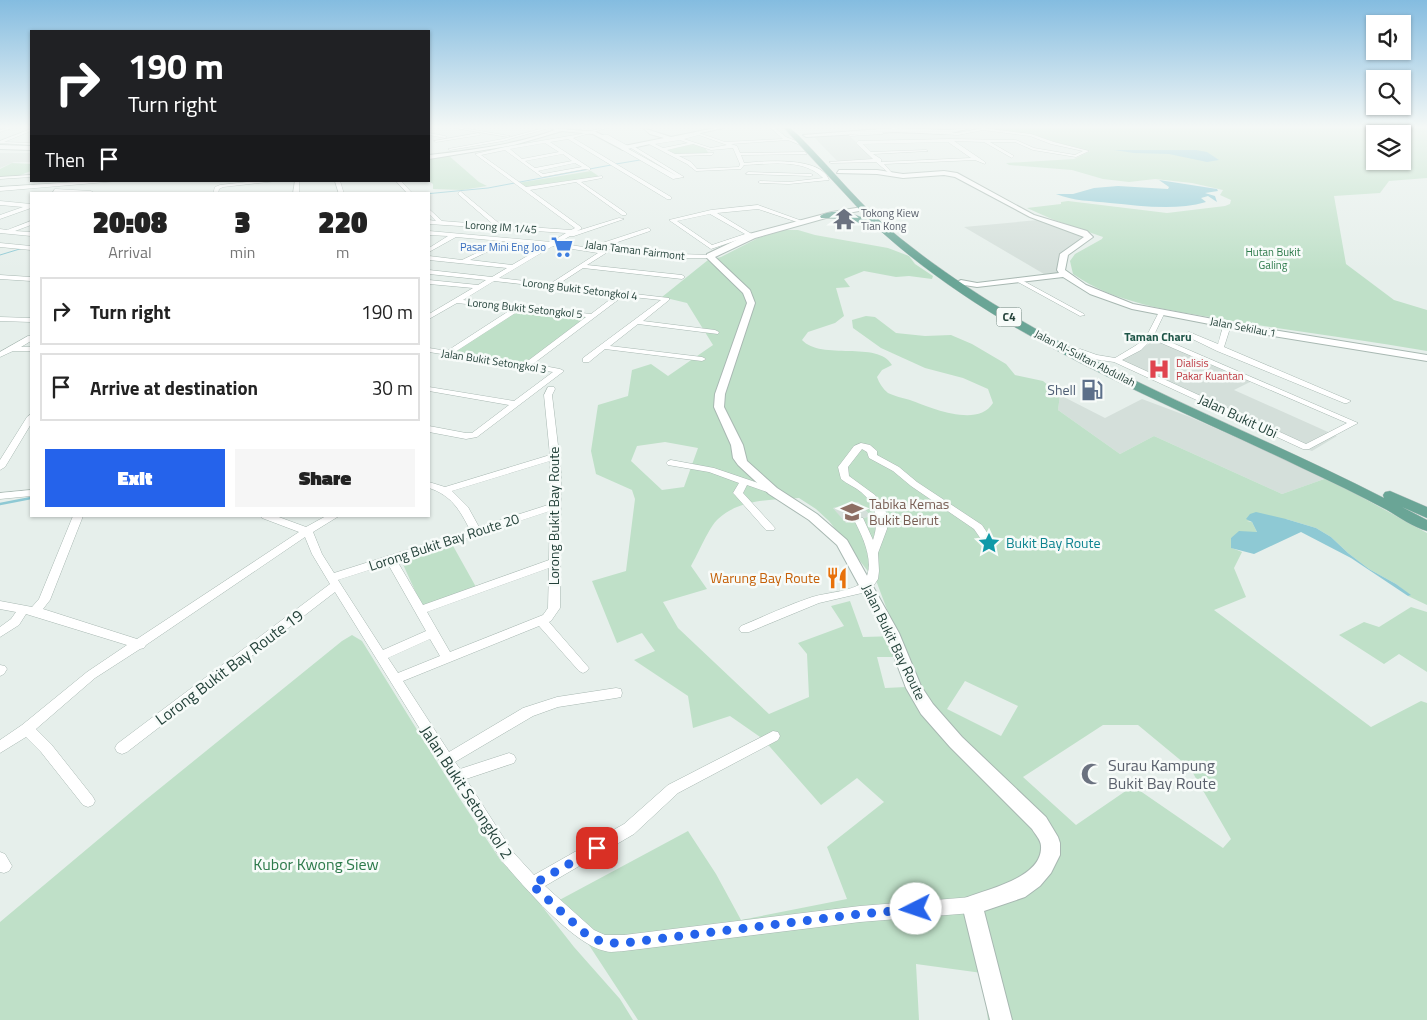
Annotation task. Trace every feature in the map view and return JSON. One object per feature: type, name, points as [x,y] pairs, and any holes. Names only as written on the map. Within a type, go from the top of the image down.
[{"type":"main road","name":"Jalan Al-Sultan Abdullah","points":[[831,176],[859,205],[975,297],[1065,349],[1153,393],[1345,482],[1427,526]]},
{"type":"main road","points":[[828,215],[859,205],[867,208],[850,187],[833,176]]},
{"type":"main road","name":"Jalan Al-Sultan Abdullah","points":[[834,176],[851,184]]},
{"type":"main road","name":"Jalan Al-Sultan Abdullah","points":[[880,214],[914,250],[983,296],[1080,351],[1177,398],[1358,479],[1427,513]]},
{"type":"main road","points":[[828,215],[860,218],[914,250]]},
{"type":"street","points":[[0,178],[30,176]]},
{"type":"street","points":[[508,176],[576,230]]},
{"type":"street","points":[[526,189],[600,177],[598,176]]},
{"type":"street","points":[[631,176],[669,198]]},
{"type":"street","points":[[671,176],[675,178],[682,177],[680,176]]},
{"type":"street","points":[[760,182],[824,181],[828,176]]},
{"type":"street","points":[[958,176],[1032,216],[1089,237],[1064,254],[1061,270],[1064,275],[990,284],[974,285],[961,282]]},
{"type":"street","points":[[577,181],[622,217]]},
{"type":"street","points":[[0,189],[102,182]]},
{"type":"street","points":[[216,192],[217,188],[222,186],[260,182]]},
{"type":"street","points":[[399,182],[409,192]]},
{"type":"street","points":[[0,189],[68,192]]},
{"type":"street","points":[[460,193],[500,227]]},
{"type":"street","points":[[2,204],[30,206]]},
{"type":"street","points":[[0,217],[30,206]]},
{"type":"street","points":[[802,222],[758,207],[711,212],[672,220],[710,251],[751,235],[802,222],[828,215]]},
{"type":"street","points":[[430,212],[441,223]]},
{"type":"street","points":[[711,212],[751,235]]},
{"type":"street","points":[[430,316],[576,230],[622,217]]},
{"type":"street","points":[[566,236],[622,217]]},
{"type":"street","points":[[3,231],[30,222]]},
{"type":"street","name":"Lorong IM 1/45","points":[[430,222],[576,230]]},
{"type":"street","points":[[552,285],[604,249],[648,230]]},
{"type":"street","points":[[3,231],[30,234]]},
{"type":"street","name":"Jalan Taman Fairmont","points":[[430,233],[557,242],[604,249],[677,256],[710,251]]},
{"type":"street","points":[[430,249],[456,235]]},
{"type":"street","points":[[0,245],[30,248]]},
{"type":"street","points":[[464,261],[487,250]]},
{"type":"street","name":"Jalan Bukit Bay Route","points":[[710,251],[747,292],[751,303],[720,394],[719,407],[737,445],[738,458],[748,470],[773,491],[813,517],[842,543],[892,633],[914,688],[927,709],[956,742],[1039,823],[1051,844],[1050,855],[1044,867],[1033,879],[1018,890],[972,905]]},
{"type":"street","points":[[430,258],[514,267]]},
{"type":"street","points":[[582,266],[682,277]]},
{"type":"street","name":"Lorong Bukit Setongkol 4","points":[[430,272],[666,299],[636,322]]},
{"type":"street","name":"Jalan Sekilau 1","points":[[1064,275],[1112,300],[1162,312],[1227,325],[1427,358]]},
{"type":"street","points":[[0,277],[30,279]]},
{"type":"street","points":[[1018,280],[1082,315]]},
{"type":"street","points":[[430,282],[479,287]]},
{"type":"street","points":[[983,296],[980,290],[990,284]]},
{"type":"street","points":[[526,366],[623,293]]},
{"type":"street","name":"Lorong Bukit Setongkol 5","points":[[457,300],[593,316]]},
{"type":"street","points":[[448,354],[518,308]]},
{"type":"street","points":[[430,309],[441,310]]},
{"type":"street","points":[[1116,360],[1138,348],[1151,336],[1162,312]]},
{"type":"street","points":[[0,319],[30,320]]},
{"type":"street","points":[[0,324],[10,319]]},
{"type":"street","points":[[586,360],[636,322],[716,332]]},
{"type":"street","points":[[1220,349],[1227,325]]},
{"type":"street","points":[[1186,334],[1347,401]]},
{"type":"street","name":"Jalan Bukit Ubi","points":[[1080,351],[1116,360],[1306,447],[1354,423],[1151,336]]},
{"type":"street","points":[[0,355],[30,339]]},
{"type":"street","points":[[603,347],[702,359]]},
{"type":"street","points":[[0,350],[30,349]]},
{"type":"street","name":"Jalan Bukit Setongkol 3","points":[[430,350],[560,371],[517,404]]},
{"type":"street","name":"Lorong Bukit Bay Route","points":[[546,617],[554,608],[556,562],[556,471],[553,457],[554,447],[548,395],[551,388]]},
{"type":"street","points":[[430,389],[517,404]]},
{"type":"street","points":[[430,429],[466,436],[474,435],[517,404]]},
{"type":"street","points":[[0,467],[30,419]]},
{"type":"street","points":[[872,554],[881,539],[882,520],[876,502],[844,477],[844,467],[857,448],[861,446],[867,447],[872,451],[872,456],[896,468],[914,484],[978,527],[989,543]]},
{"type":"street","points":[[444,490],[553,457]]},
{"type":"street","points":[[672,463],[711,470],[744,483],[773,491]]},
{"type":"street","points":[[744,483],[738,493],[770,528]]},
{"type":"street","points":[[430,485],[444,490],[464,509],[476,532]]},
{"type":"street","points":[[0,496],[30,493]]},
{"type":"street","name":"Lorong Bukit Bay Route 20","points":[[334,581],[391,559],[556,506]]},
{"type":"street","points":[[0,633],[44,600],[78,517]]},
{"type":"street","points":[[269,517],[307,531]]},
{"type":"street","points":[[0,747],[27,729],[91,675],[140,645],[288,546],[307,531],[332,517]]},
{"type":"street","points":[[746,629],[825,597],[866,586],[873,577],[872,554],[868,535],[859,520]]},
{"type":"street","name":"Jalan Bukit Setongkol 2","points":[[307,531],[317,554],[506,856],[532,885],[588,936],[605,943],[624,943],[860,914],[972,905]]},
{"type":"street","points":[[391,559],[448,658]]},
{"type":"street","points":[[420,610],[556,562]]},
{"type":"street","name":"Lorong Bukit Bay Route 19","points":[[122,748],[334,581]]},
{"type":"street","points":[[0,605],[29,610],[140,645]]},
{"type":"street","points":[[395,679],[546,617],[583,668]]},
{"type":"street","points":[[381,656],[433,633]]},
{"type":"street","points":[[446,760],[528,712],[557,702],[616,693]]},
{"type":"street","points":[[27,729],[46,748],[88,801]]},
{"type":"street","points":[[532,885],[629,829],[673,789],[773,736]]},
{"type":"street","points":[[456,776],[509,759]]},
{"type":"street","points":[[972,905],[1001,1020]]},
{"type":"shaded area","points":[[1038,220],[1083,235],[1084,237],[1061,253],[1057,269],[1060,273],[1044,274],[964,227]]},
{"type":"shaded area","points":[[1155,339],[1254,380],[1234,390],[1337,436],[1312,451],[1116,362],[1140,350]]},
{"type":"shaded area","points":[[1060,395],[1105,418],[1142,399],[1190,417],[1327,478],[1282,494],[1154,436],[1120,454],[1058,410]]},
{"type":"shaded area","name":"Tabika Kemas Bukit Beirut","points":[[858,502],[871,516],[845,523],[833,508]]},
{"type":"green space","points":[[0,176],[19,176],[18,176],[0,178]]},
{"type":"green space","points":[[430,176],[472,176],[487,186],[462,190],[433,189],[433,184],[430,182]]},
{"type":"green space","points":[[563,176],[600,177],[526,189],[518,183]]},
{"type":"green space","name":"Hutan Bukit Galing","points":[[1091,176],[1427,176],[1427,178],[1389,181],[1380,193],[1334,196],[1346,264],[1394,300],[1427,310],[1427,351],[1163,309],[1125,299],[1090,284],[1073,274],[1070,261],[1075,254],[1103,237],[1054,220],[1027,208],[1061,204],[1061,202],[1068,201],[1167,213],[1225,206],[1230,204],[1231,200],[1220,195],[1223,190],[1192,183],[1155,179],[1129,182]]},
{"type":"green space","points":[[784,230],[798,230],[815,235],[888,248],[909,256],[915,264],[933,276],[932,279],[909,276],[896,277],[864,271],[844,279],[850,287],[836,288],[844,316],[835,323],[808,332],[802,340],[811,346],[822,349],[862,352],[885,358],[892,365],[882,370],[877,377],[883,388],[890,394],[954,414],[977,414],[986,410],[993,403],[988,389],[963,378],[925,368],[881,348],[853,328],[852,320],[866,316],[875,317],[896,333],[925,336],[951,335],[972,344],[1006,364],[1015,375],[1043,381],[1060,395],[1058,410],[1120,454],[1154,436],[1282,494],[1327,478],[1427,533],[1427,605],[1408,596],[1410,595],[1396,584],[1369,569],[1331,537],[1316,528],[1286,519],[1247,521],[1252,522],[1257,532],[1231,538],[1232,548],[1242,552],[1234,568],[1246,597],[1214,610],[1371,727],[1421,701],[1427,703],[1427,1020],[988,1020],[982,973],[916,964],[919,1020],[638,1020],[587,942],[552,904],[688,831],[716,874],[741,920],[847,899],[827,847],[884,802],[857,778],[821,805],[763,739],[730,716],[693,728],[688,696],[634,660],[655,651],[642,633],[617,643],[592,581],[626,571],[635,499],[632,490],[596,474],[591,451],[598,405],[628,396],[632,370],[651,364],[668,376],[713,345],[687,303],[662,297],[708,260],[721,257],[758,238]],"holes":[[[665,442],[698,448],[684,487],[662,490],[631,461],[637,446]],[[799,498],[816,509],[829,521],[877,583],[897,636],[863,637],[850,601],[831,606],[844,626],[798,643],[807,654],[809,697],[769,714],[678,628],[663,602],[707,589],[691,566],[707,534],[718,519],[726,512],[746,504]],[[858,502],[871,516],[846,523],[833,508]],[[877,657],[897,657],[906,687],[885,688]],[[965,681],[1018,706],[1001,736],[947,709]],[[1103,725],[1138,725],[1190,768],[1231,839],[1223,848],[1133,786],[1076,825],[1023,777]]]},
{"type":"green space","points":[[522,308],[595,317],[528,367],[450,355]]},
{"type":"green space","points":[[452,544],[476,587],[422,606],[401,560]]},
{"type":"green space","points":[[1411,607],[1427,612],[1427,672],[1399,654],[1384,664],[1339,635],[1364,622],[1379,627]]},
{"type":"green space","name":"Kubor Kwong Siew","points":[[352,635],[362,641],[460,799],[501,861],[530,891],[574,947],[620,999],[633,1020],[0,1020],[0,922],[143,802],[342,641]]},
{"type":"water","points":[[1159,180],[1217,189],[1218,191],[1205,193],[1215,196],[1217,202],[1208,196],[1201,198],[1206,202],[1194,205],[1158,207],[1083,200],[1056,194],[1073,194],[1094,188],[1118,186],[1168,189],[1169,187]]},
{"type":"water","points":[[1256,512],[1316,528],[1331,537],[1369,569],[1411,595],[1408,596],[1351,558],[1301,532],[1254,554],[1231,548],[1231,538],[1239,531],[1257,532],[1252,522],[1246,519],[1250,514]]},
{"type":"waterway","points":[[430,194],[488,188],[554,176]]},
{"type":"waterway","points":[[0,255],[23,248]]},
{"type":"waterway","points":[[0,504],[30,498]]},
{"type":"place","name":"Tokong Kiew Tian Kong","points":[[844,219]]},
{"type":"place","name":"Pasar Mini Eng Joo","points":[[562,247]]},
{"type":"place","name":"Dialisis Pakar Kuantan","points":[[1159,369]]},
{"type":"place","name":"Shell","points":[[1092,390]]},
{"type":"place","name":"Tabika Kemas Bukit Beirut","points":[[852,512]]},
{"type":"place","name":"Bukit Bay Route","points":[[989,543]]},
{"type":"place","name":"Warung Bay Route","points":[[837,578]]},
{"type":"place","name":"Surau Kampung Bukit Bay Route","points":[[1092,774]]},
{"type":"district","name":"Taman Charu","points":[[1158,337]]},
{"type":"route","points":[[597,848],[532,885],[588,936],[605,943],[624,943],[737,928],[916,909]]}]
